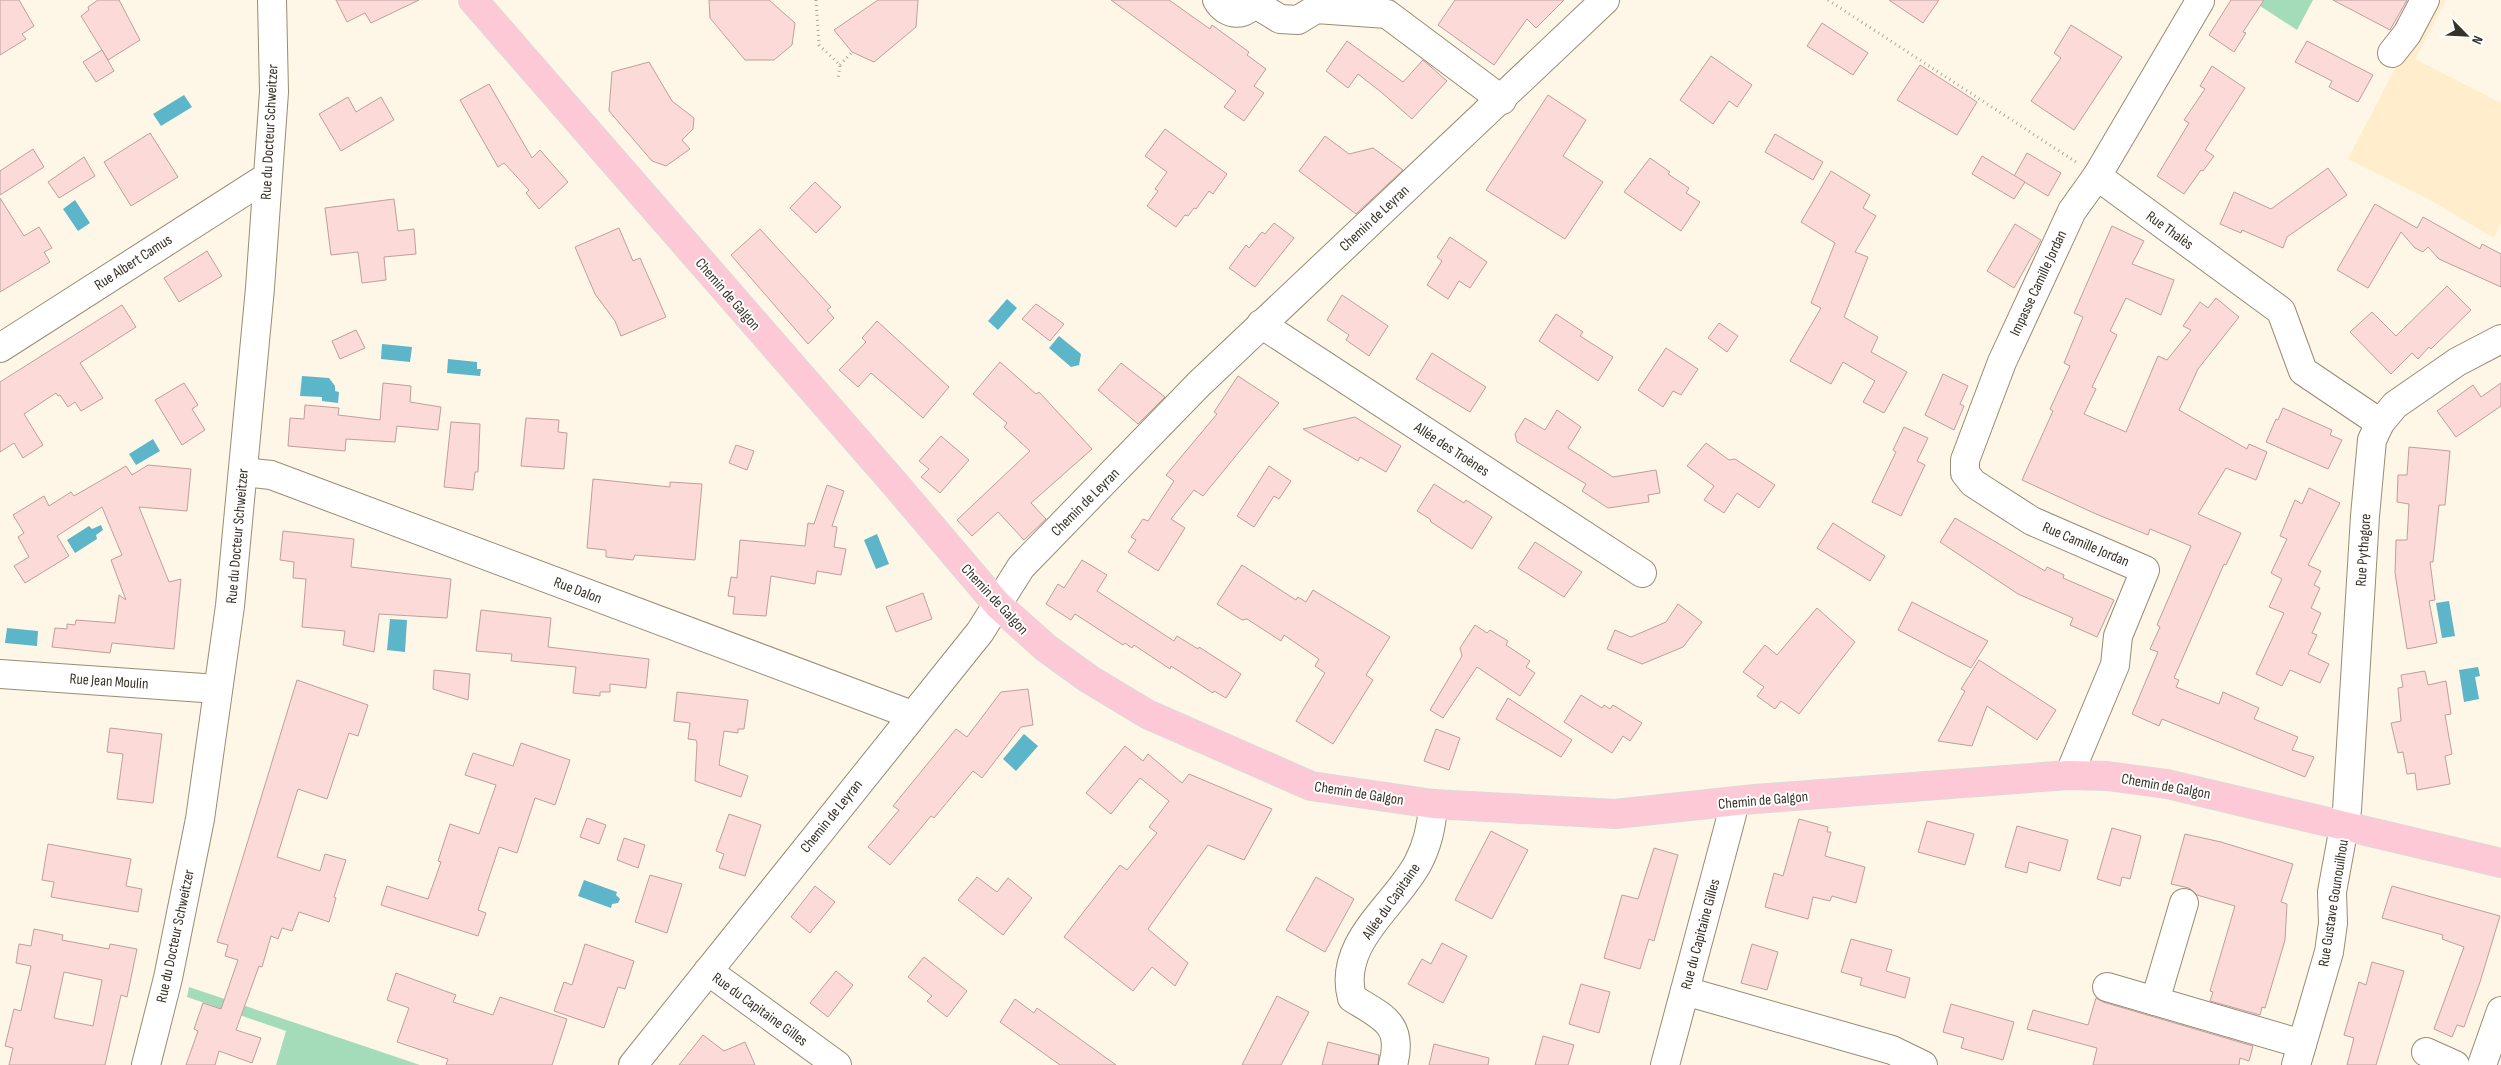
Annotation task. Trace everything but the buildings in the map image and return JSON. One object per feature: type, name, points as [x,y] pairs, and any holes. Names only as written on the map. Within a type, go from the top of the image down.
[{"type":"main road","name":"Chemin de Galgon","points":[[473,0],[882,469],[998,605],[1046,648],[1089,679],[1147,714],[1311,786],[1433,804],[1614,814],[1756,799],[2070,775],[2107,776],[2168,784],[2501,863]]},
{"type":"street","name":"Rue du Docteur Schweitzer","points":[[146,1065],[168,978],[200,819],[230,606],[260,288],[274,92],[272,0]]},
{"type":"street","points":[[1217,0],[1225,10],[1237,13],[1249,9],[1256,0],[1262,8],[1280,20],[1298,20],[1316,10],[1387,14],[1502,100]]},
{"type":"street","points":[[2392,54],[2408,34],[2425,0]]},
{"type":"street","points":[[2097,176],[2200,1]]},
{"type":"street","name":"Chemin de Leyran","points":[[633,1065],[980,632],[1021,567],[1199,384],[1502,100],[1592,4]]},
{"type":"street","name":"Impasse Camille Jordan","points":[[1989,396],[2002,362],[2072,211],[2097,176]]},
{"type":"street","name":"Rue Thalès","points":[[2097,176],[2281,311],[2303,371],[2380,423]]},
{"type":"street","name":"Rue Albert Camus","points":[[0,348],[267,177]]},
{"type":"street","name":"Allée des Troènes","points":[[1261,324],[1642,573]]},
{"type":"street","name":"Rue Pythagore","points":[[2344,826],[2372,440],[2380,423],[2396,405],[2457,362],[2501,339]]},
{"type":"street","name":"Rue Camille Jordan","points":[[1989,396],[1965,460],[1965,473],[1973,483],[2032,521],[2145,570],[2118,636],[2115,665],[2070,775]]},
{"type":"street","name":"Rue Dalon","points":[[243,472],[271,475],[912,715]]},
{"type":"street","name":"Rue Jean Moulin","points":[[0,674],[218,689]]},
{"type":"street","name":"Rue du Capitaine Gilles","points":[[1665,1065],[1732,814],[1731,803]]},
{"type":"street","name":"Allée du Capitaine","points":[[1393,1065],[1396,1040],[1392,1027],[1382,1015],[1352,998],[1349,986],[1350,970],[1354,955],[1382,910],[1418,863],[1429,838],[1433,804]]},
{"type":"street","name":"Rue Gustave Gounouilhou","points":[[2299,1054],[2329,952],[2333,923],[2332,892],[2344,826]]},
{"type":"street","points":[[2155,1001],[2184,903]]},
{"type":"street","name":"Rue du Capitaine Gilles","points":[[708,971],[836,1065]]},
{"type":"street","points":[[2107,987],[2155,1001],[2299,1054]]},
{"type":"street","points":[[1685,991],[1892,1050],[1923,1065]]},
{"type":"street","points":[[2482,1065],[2501,1011]]},
{"type":"street","points":[[2426,1052],[2455,1065]]},
{"type":"path","points":[[816,0],[818,45],[840,65]]},
{"type":"path","points":[[1828,0],[2097,176]]},
{"type":"path","points":[[838,79],[840,65],[852,52]]},
{"type":"shaded area","points":[[2431,0],[2446,0],[2415,59],[2501,103],[2501,223],[2494,238],[2432,201],[2348,159]]},
{"type":"green space","points":[[2251,0],[2313,0],[2297,30]]},
{"type":"green space","points":[[189,987],[420,1065],[276,1065],[286,1031],[187,997]]},
{"type":"water","points":[[184,95],[192,107],[161,126],[153,114]]},
{"type":"water","points":[[75,200],[90,223],[78,231],[63,209]]},
{"type":"water","points":[[1007,299],[1017,308],[998,330],[988,321]]},
{"type":"water","points":[[1059,336],[1081,354],[1079,365],[1071,367],[1049,348]]},
{"type":"water","points":[[382,344],[412,347],[410,362],[381,359]]},
{"type":"water","points":[[448,359],[477,362],[477,369],[481,369],[480,376],[447,373]]},
{"type":"water","points":[[302,376],[329,378],[335,386],[335,391],[339,392],[338,403],[322,401],[322,397],[300,396]]},
{"type":"water","points":[[153,439],[160,451],[136,465],[129,454]]},
{"type":"water","points":[[101,525],[103,530],[96,535],[97,539],[75,553],[67,540],[89,526],[92,529]]},
{"type":"water","points":[[877,534],[889,564],[876,569],[864,540]]},
{"type":"water","points":[[2449,601],[2455,636],[2442,638],[2436,603]]},
{"type":"water","points":[[390,619],[407,620],[405,652],[387,650]]},
{"type":"water","points":[[7,628],[38,631],[37,646],[5,643]]},
{"type":"water","points":[[2478,667],[2480,676],[2475,677],[2479,699],[2464,702],[2459,670]]},
{"type":"water","points":[[1024,734],[1038,746],[1016,771],[1003,759]]},
{"type":"water","points":[[584,880],[617,892],[616,895],[620,899],[618,903],[612,904],[611,908],[578,896]]}]
